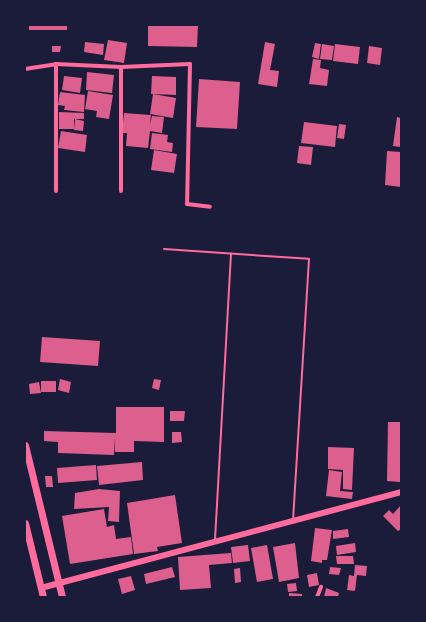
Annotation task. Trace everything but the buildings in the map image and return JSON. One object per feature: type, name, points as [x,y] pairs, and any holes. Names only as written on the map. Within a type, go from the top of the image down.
[{"type":"main road","points":[[25,445],[62,597]]},
{"type":"main road","points":[[25,522],[43,597]]},
{"type":"street","points":[[56,64],[56,191]]},
{"type":"street","points":[[25,70],[56,64],[121,67],[190,64],[187,204],[210,207]]},
{"type":"street","points":[[121,67],[121,191]]},
{"type":"street","points":[[41,588],[215,543],[401,492]]},
{"type":"street","points":[[317,597],[321,587]]},
{"type":"lane","points":[[164,249],[231,252],[309,259],[293,522]]},
{"type":"lane","points":[[215,543],[231,252]]}]
